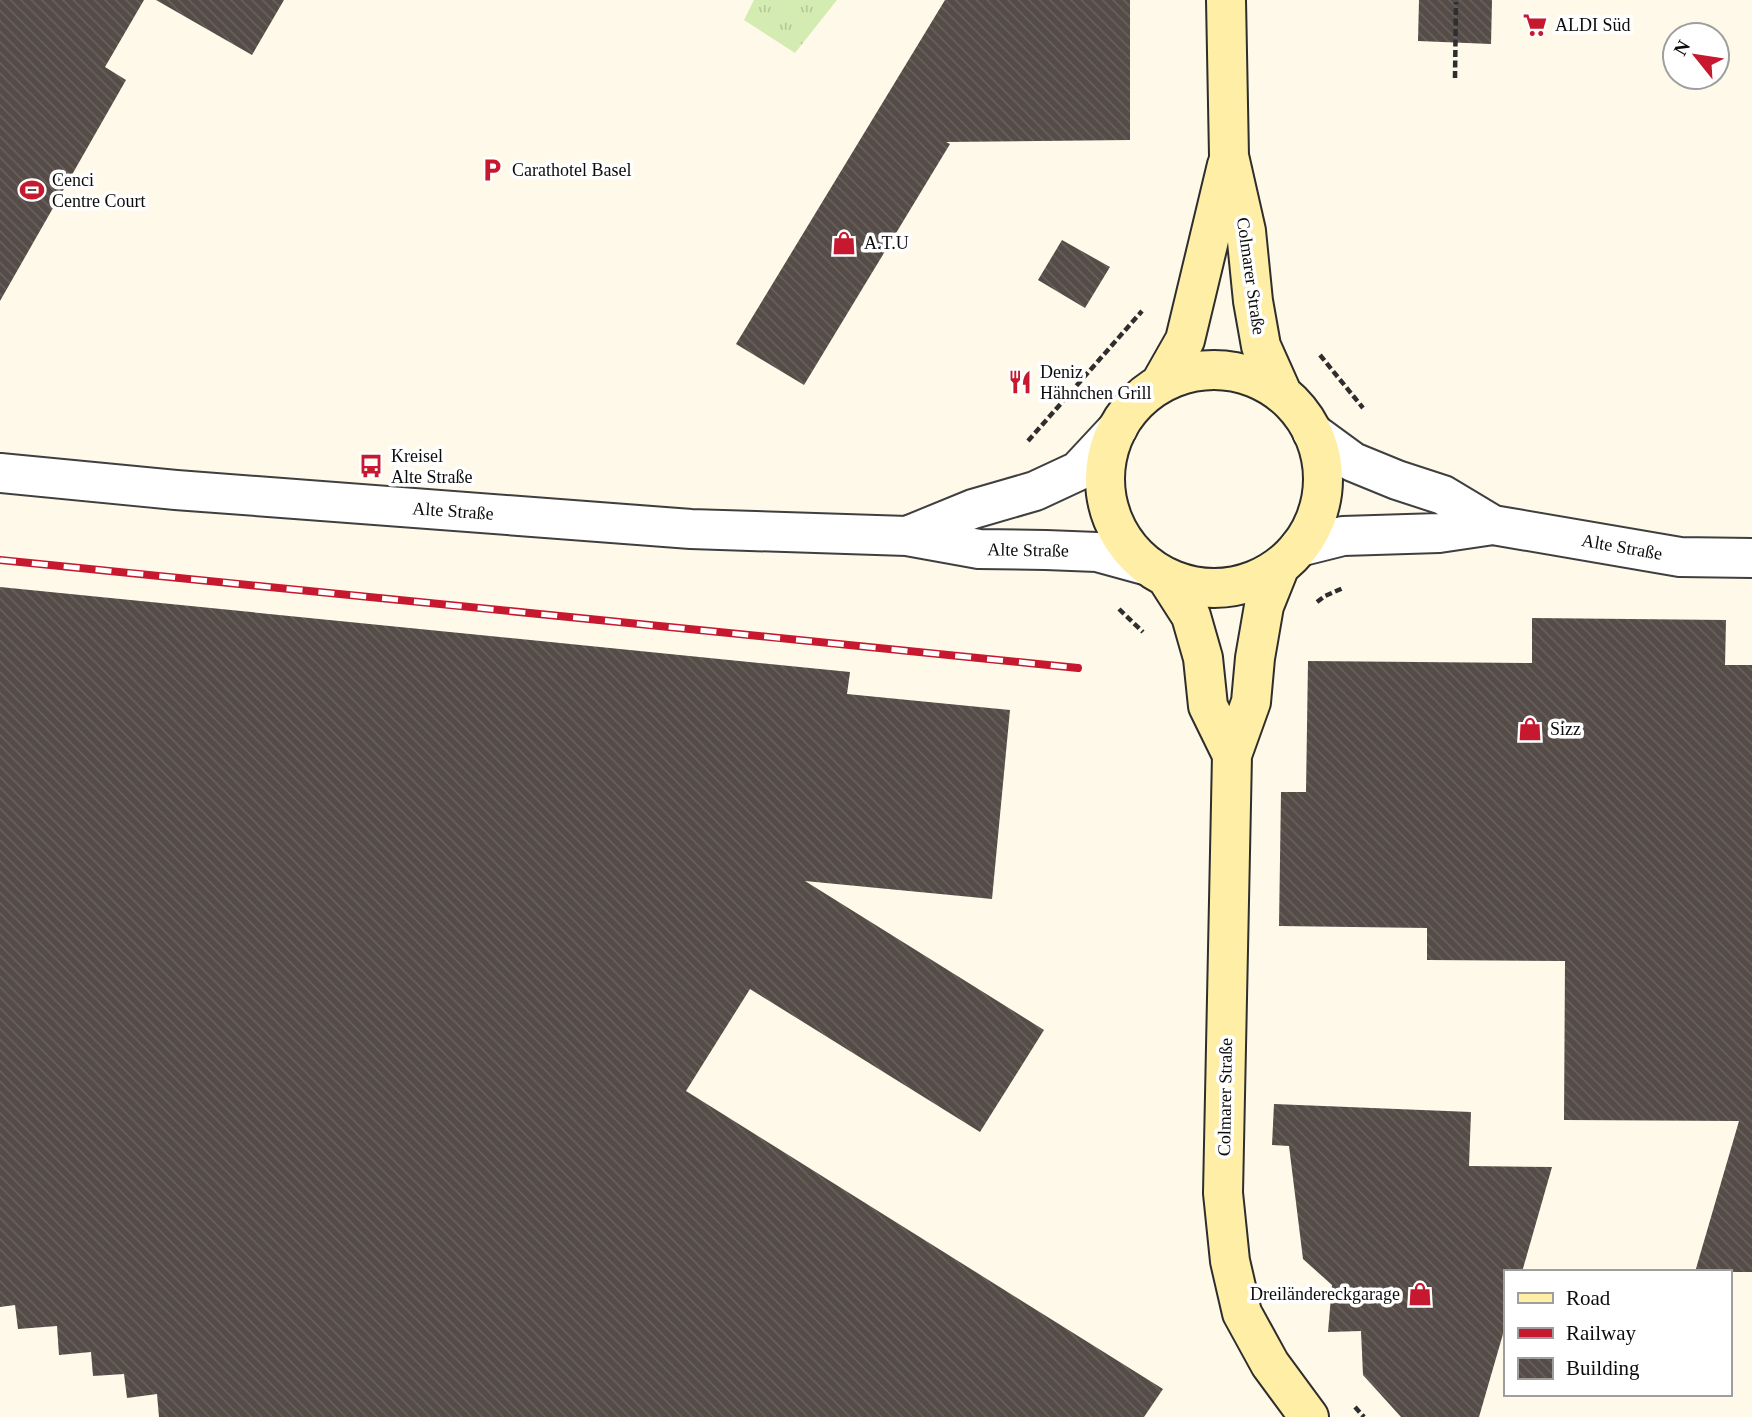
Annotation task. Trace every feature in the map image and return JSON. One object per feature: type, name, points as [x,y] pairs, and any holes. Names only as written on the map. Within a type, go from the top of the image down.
[{"type":"main road","name":"Colmarer Straße","points":[[1226,0],[1229,156],[1245,231],[1261,346],[1282,393]]},
{"type":"main road","name":"Colmarer Straße","points":[[1160,384],[1185,340],[1229,156]]},
{"type":"main road","points":[[1223,370],[1254,377],[1282,393],[1300,411],[1312,432],[1322,461],[1322,492],[1314,521],[1290,556],[1254,580],[1224,588],[1194,587],[1157,572],[1126,544],[1111,517],[1104,488],[1107,457],[1118,428],[1135,403],[1160,384],[1190,372],[1223,370]]},
{"type":"main road","name":"Colmarer Straße","points":[[1290,556],[1264,606],[1251,702],[1232,755],[1223,1193],[1230,1261],[1242,1313],[1270,1364],[1309,1417]]},
{"type":"main road","name":"Colmarer Straße","points":[[1157,572],[1191,616],[1203,658],[1208,706],[1232,755]]},
{"type":"street","name":"Alte Straße","points":[[906,536],[973,509],[1035,491],[1078,471],[1118,428]]},
{"type":"street","name":"Alte Straße","points":[[1312,432],[1353,462],[1443,495],[1493,525]]},
{"type":"street","name":"Alte Straße","points":[[0,473],[176,490],[691,529],[906,536],[979,550],[1097,552],[1157,572]]},
{"type":"street","name":"Alte Straße","points":[[1290,556],[1343,536],[1439,533],[1493,525],[1680,557],[1752,558]]},
{"type":"path","points":[[1455,78],[1456,2]]},
{"type":"path","points":[[1030,450],[1028,439],[1147,305]]},
{"type":"path","points":[[1320,355],[1369,415]]},
{"type":"path","points":[[1308,610],[1325,596],[1348,585]]},
{"type":"path","points":[[1116,607],[1145,634]]},
{"type":"path","points":[[1347,1399],[1364,1417]]},
{"type":"green space","points":[[754,0],[837,0],[795,53],[744,20]]},
{"type":"building","name":"Cenci Centre Court","points":[[0,0],[144,0],[105,67],[126,80],[0,301]]},
{"type":"building","points":[[156,0],[284,0],[252,55]]},
{"type":"building","name":"A.T.U","points":[[945,0],[1130,0],[1130,140],[946,142],[950,144],[804,385],[736,344]]},
{"type":"building","points":[[1419,0],[1492,0],[1491,44],[1418,41]]},
{"type":"building","points":[[1062,240],[1110,267],[1085,308],[1038,280]]},
{"type":"building","points":[[0,587],[850,672],[847,694],[1010,710],[992,899],[805,881],[1044,1030],[980,1132],[750,989],[686,1091],[1163,1389],[1144,1417],[159,1417],[157,1394],[127,1398],[124,1374],[93,1376],[91,1352],[59,1355],[57,1326],[18,1329],[15,1305],[0,1307]]},
{"type":"building","name":"Sizz","points":[[1532,618],[1726,620],[1725,665],[1752,665],[1752,1272],[1696,1270],[1739,1121],[1564,1120],[1565,961],[1427,960],[1427,928],[1279,926],[1281,792],[1306,792],[1308,661],[1532,663]]},
{"type":"building","name":"Dreiländereckgarage","points":[[1274,1104],[1471,1112],[1469,1166],[1552,1167],[1523,1270],[1504,1270],[1504,1330],[1479,1417],[1401,1417],[1363,1375],[1361,1331],[1328,1332],[1332,1285],[1303,1259],[1289,1146],[1272,1145]]},
{"type":"railway","points":[[0,560],[1078,668]]},
{"type":"place","name":"ALDI Süd","points":[[1535,25]]},
{"type":"place","name":"Carathotel Basel","points":[[492,170]]},
{"type":"place","name":"Cenci Centre Court","points":[[32,190]]},
{"type":"place","name":"A.T.U","points":[[844,243]]},
{"type":"place","name":"Deniz Hähnchen Grill","points":[[1020,382]]},
{"type":"place","name":"Kreisel Alte Straße","points":[[371,466]]},
{"type":"place","name":"Sizz","points":[[1530,729]]},
{"type":"place","name":"Dreiländereckgarage","points":[[1420,1294]]}]
